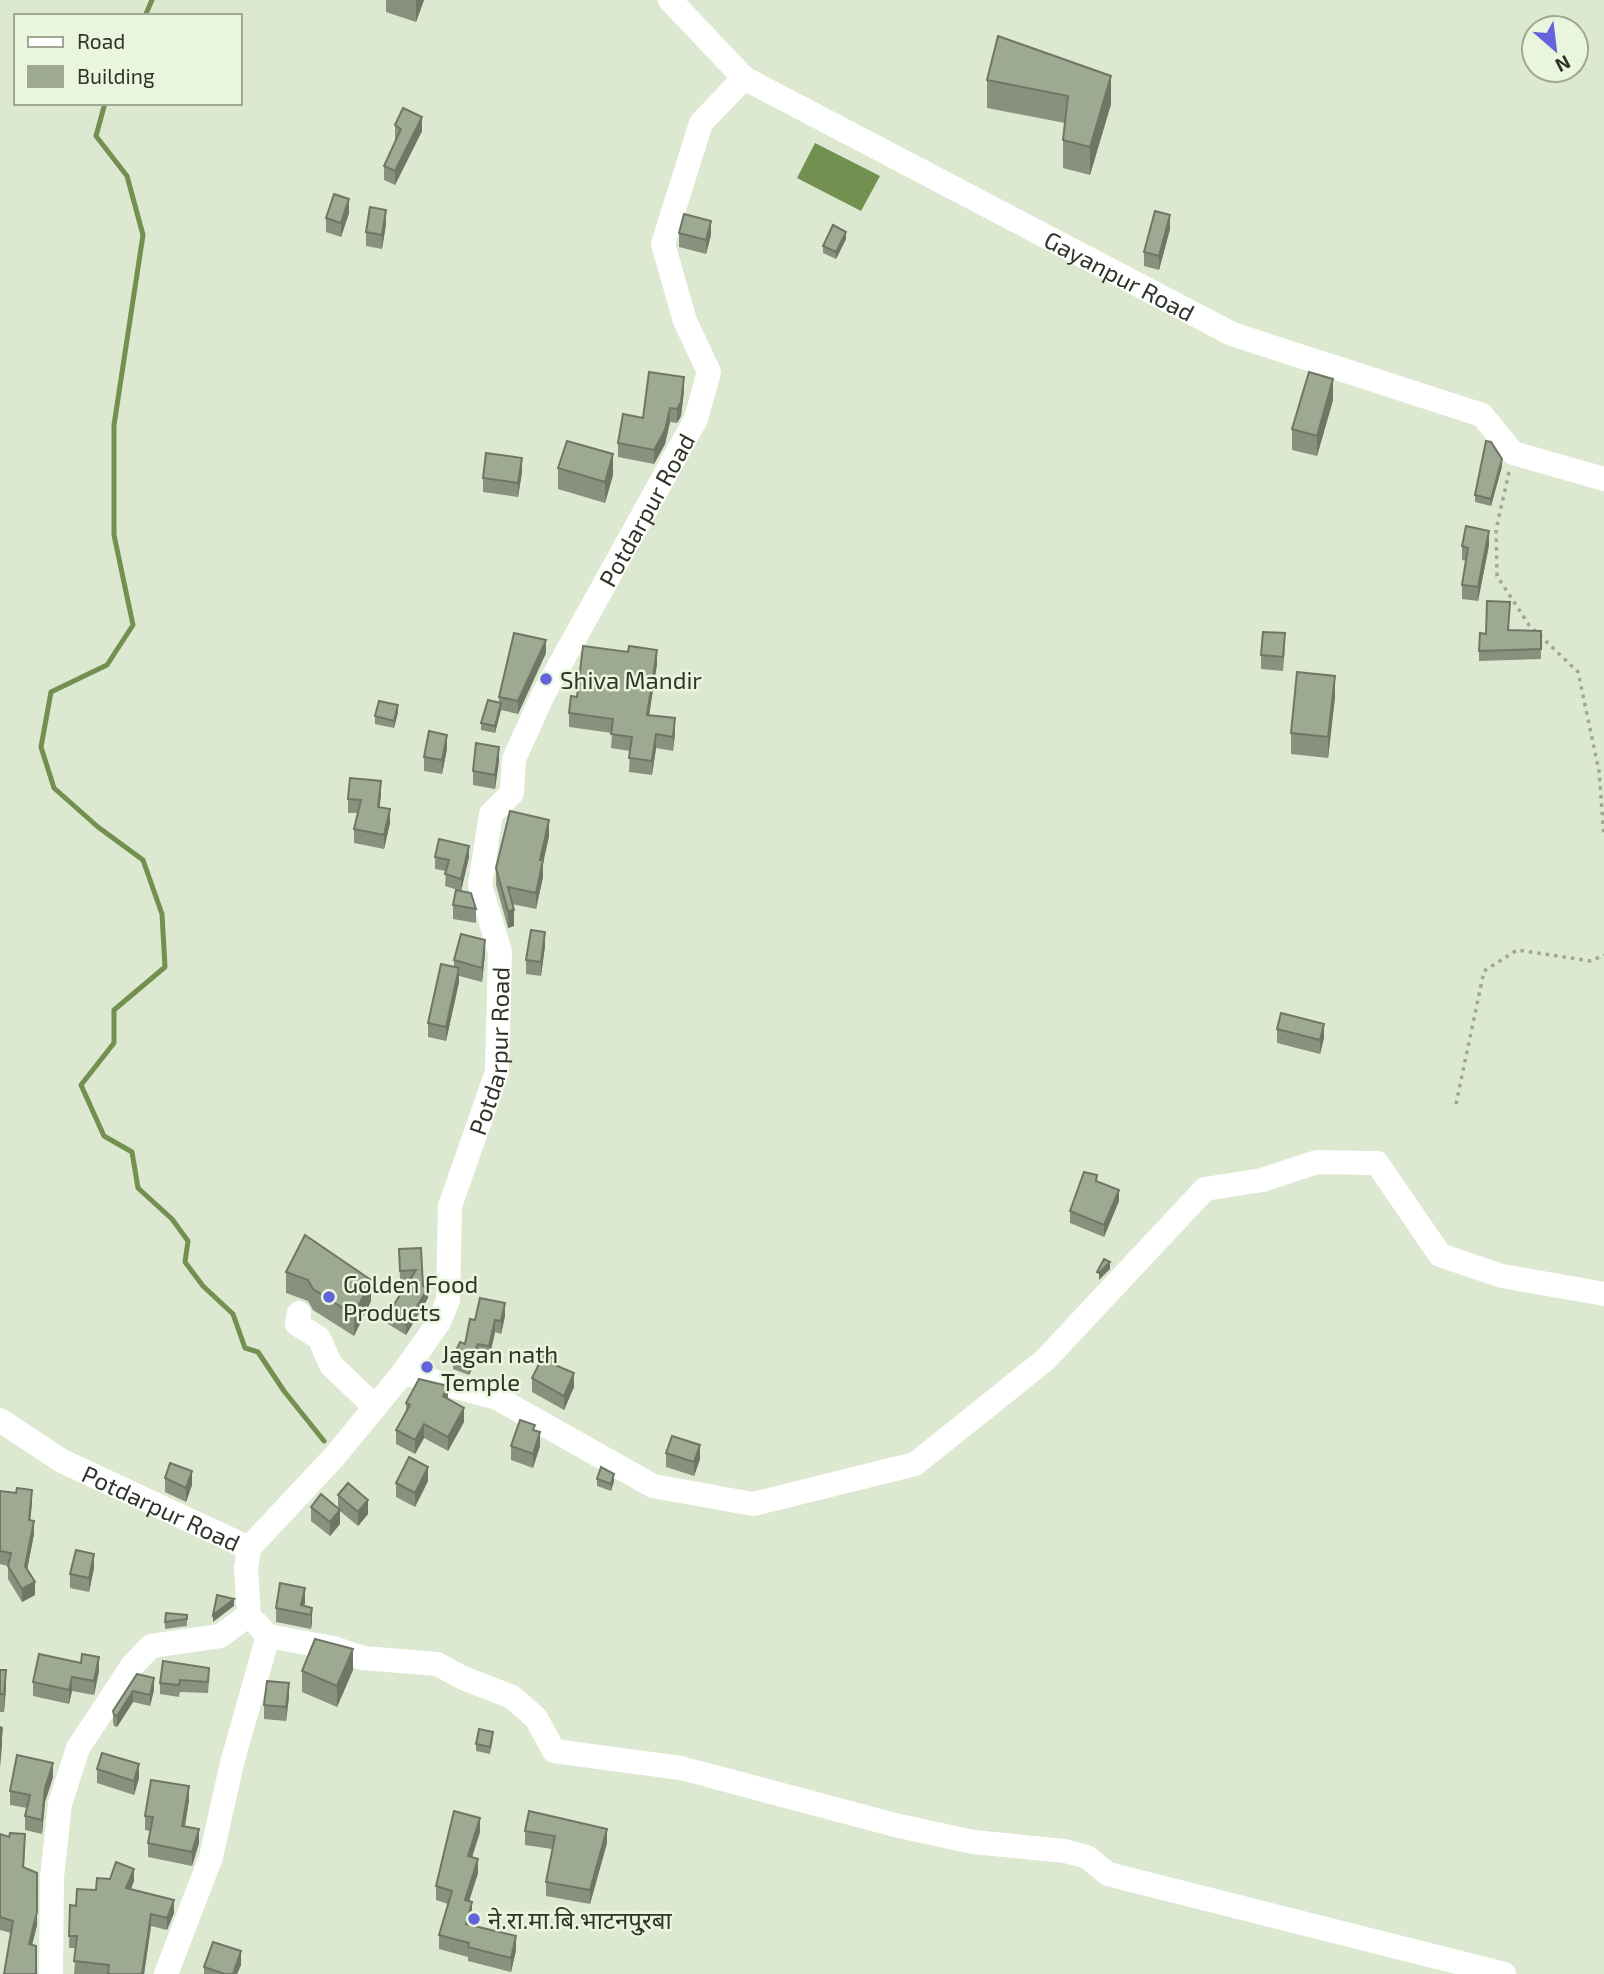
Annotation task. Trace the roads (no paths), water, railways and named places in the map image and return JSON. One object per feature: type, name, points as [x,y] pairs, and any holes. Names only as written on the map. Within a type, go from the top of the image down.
[{"type":"street","name":"Gayanpur Road","points":[[670,0],[744,78],[1232,334],[1482,415],[1513,453],[1604,479]]},
{"type":"street","name":"Potdarpur Road","points":[[0,1420],[62,1461],[249,1548],[375,1407],[439,1322],[448,1300],[450,1206],[497,1072],[500,952],[480,885],[491,814],[512,793],[514,759],[542,696],[696,419],[709,372],[685,321],[663,244],[701,123],[744,78]]},
{"type":"street","points":[[403,1373],[497,1398],[653,1486],[753,1504],[915,1464],[1045,1360],[1205,1189],[1262,1180],[1317,1162],[1377,1163],[1440,1255],[1502,1276],[1604,1293]]},
{"type":"street","points":[[299,1313],[297,1324],[319,1338],[331,1365],[375,1407]]},
{"type":"street","points":[[249,1548],[246,1568],[249,1615],[268,1636],[333,1648],[363,1658],[437,1664],[463,1678],[512,1697],[536,1718],[554,1751],[681,1768],[895,1825],[973,1842],[1065,1851],[1087,1857],[1108,1874],[1504,1974]]},
{"type":"street","points":[[51,1974],[52,1877],[60,1804],[78,1748],[132,1666],[151,1646],[220,1636],[249,1615]]},
{"type":"street","points":[[166,1974],[211,1857],[232,1763],[268,1636]]},
{"type":"waterway","points":[[146,14],[152,0]]},
{"type":"waterway","points":[[104,105],[96,136],[127,176],[143,235],[114,425],[114,535],[133,625],[107,665],[51,692],[41,747],[54,788],[98,827],[143,860],[162,914],[165,967],[114,1010],[114,1043],[81,1085],[104,1136],[132,1152],[138,1188],[172,1219],[188,1241],[185,1262],[203,1286],[233,1314],[245,1348],[258,1352],[284,1391],[324,1441]]},
{"type":"place","name":"Shiva Mandir","points":[[546,679]]},
{"type":"place","name":"Golden Food Products","points":[[329,1297]]},
{"type":"place","name":"Jagan nath Temple","points":[[427,1367]]},
{"type":"place","name":"ने.रा.मा.बि.भाटनपु्रबा","points":[[474,1919]]}]
